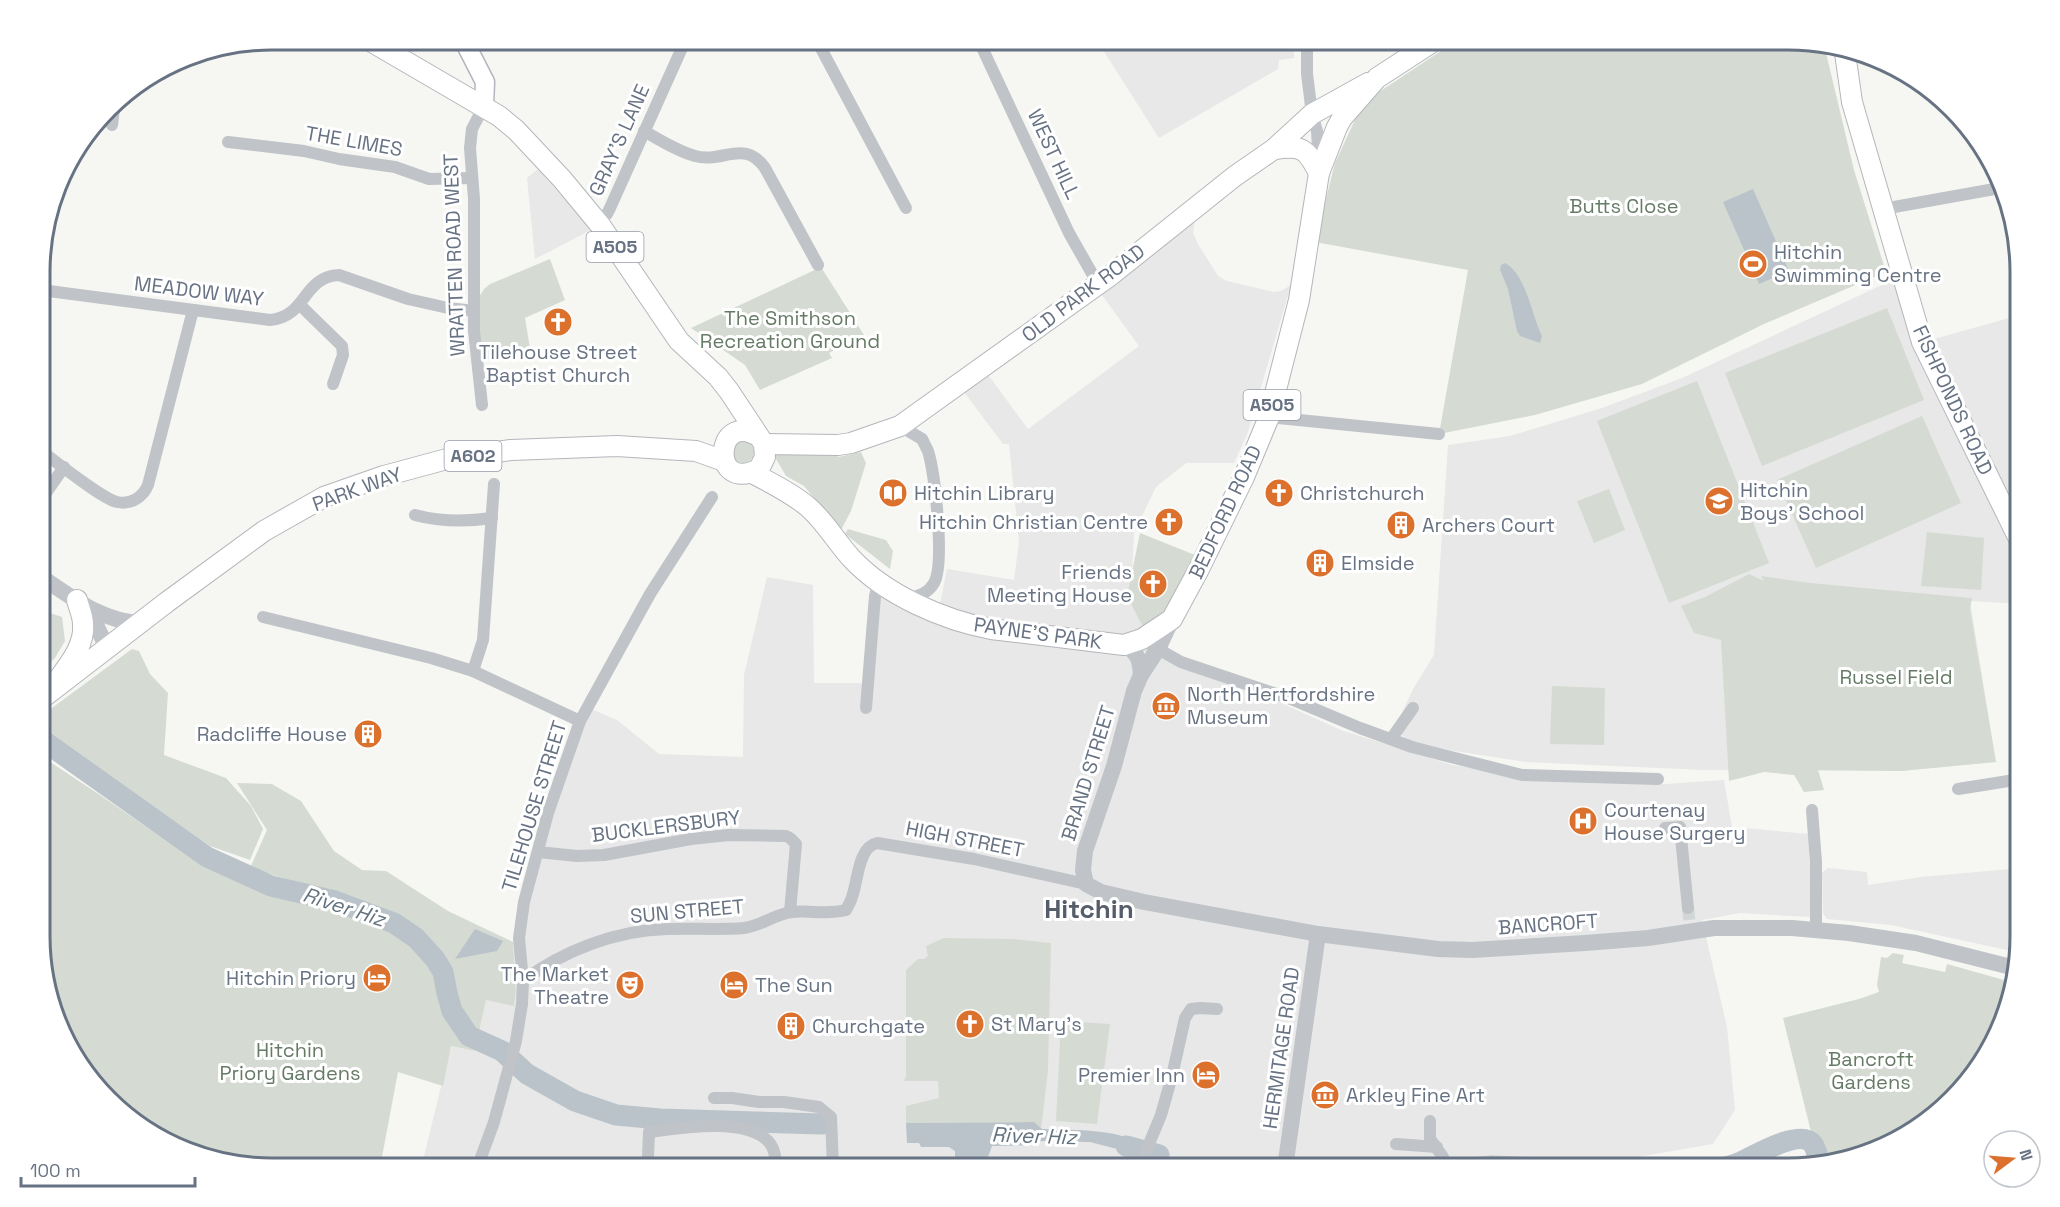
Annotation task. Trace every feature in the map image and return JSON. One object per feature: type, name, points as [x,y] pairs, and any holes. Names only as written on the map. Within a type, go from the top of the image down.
[{"type":"main road","name":"A505","points":[[386,50],[483,106],[516,130],[551,166],[598,223],[679,341],[718,377],[761,440]]},
{"type":"main road","points":[[468,50],[486,82],[483,106]]},
{"type":"main road","name":"BEDFORD ROAD","points":[[1131,650],[1142,639],[1172,619],[1237,494],[1269,417],[1299,300],[1319,173],[1342,118],[1377,78],[1420,50]]},
{"type":"main road","name":"FISHPONDS ROAD","points":[[1846,57],[1852,102],[1922,342],[2010,521]]},
{"type":"main road","name":"OLD PARK ROAD","points":[[761,440],[838,445],[851,443],[900,426],[1098,284],[1235,176],[1274,149],[1312,114],[1377,78]]},
{"type":"main road","points":[[1274,149],[1296,147],[1304,150],[1319,173]]},
{"type":"main road","points":[[730,437],[744,431],[761,440],[765,457],[759,469],[752,473],[738,474],[724,461],[723,447],[730,437],[735,414],[733,399]]},
{"type":"main road","name":"PARK WAY","points":[[696,452],[730,437]]},
{"type":"main road","name":"PARK WAY","points":[[50,692],[264,531],[324,497],[384,476],[447,459],[511,450],[617,446],[696,452],[724,461]]},
{"type":"main road","name":"PAYNE'S PARK","points":[[752,473],[783,489],[809,507],[854,561],[879,581],[931,612],[973,626],[1131,650]]},
{"type":"main road","points":[[50,688],[71,662],[80,644],[83,604]]},
{"type":"street","name":"GRAY'S LANE","points":[[598,223],[610,208],[681,50]]},
{"type":"street","points":[[822,50],[906,208]]},
{"type":"street","name":"WEST HILL","points":[[983,50],[1069,232],[1098,284]]},
{"type":"street","name":"BEDFORD ROAD","points":[[1306,50],[1312,114],[1317,131],[1319,173]]},
{"type":"street","name":"WRATTEN ROAD WEST","points":[[482,405],[474,332],[474,220],[470,141],[474,123],[483,106]]},
{"type":"street","points":[[112,125],[113,115]]},
{"type":"street","points":[[644,131],[699,157],[742,153],[758,158],[818,265]]},
{"type":"street","name":"THE LIMES","points":[[228,142],[394,167],[429,179],[472,178]]},
{"type":"street","points":[[1883,209],[1995,189]]},
{"type":"street","name":"MEADOW WAY","points":[[50,291],[270,321],[286,316],[300,305],[307,292],[317,281],[339,275],[408,299],[474,311]]},
{"type":"street","points":[[300,305],[342,346],[343,355],[333,384]]},
{"type":"street","points":[[50,457],[115,501],[130,501],[141,496],[148,486],[193,310]]},
{"type":"street","points":[[1269,417],[1438,434]]},
{"type":"street","points":[[900,426],[922,440],[928,450],[940,538],[939,564],[934,582],[926,592],[907,598]]},
{"type":"street","points":[[50,487],[64,467]]},
{"type":"street","points":[[473,671],[483,640],[494,484]]},
{"type":"street","name":"TILEHOUSE STREET","points":[[481,1158],[494,1122],[514,1052],[522,1004],[523,981],[519,938],[524,902],[548,813],[580,721],[650,594],[712,497]]},
{"type":"street","points":[[415,515],[434,520],[467,522],[492,518]]},
{"type":"street","points":[[866,708],[875,596],[879,581]]},
{"type":"street","points":[[50,582],[83,604],[115,620],[139,623]]},
{"type":"street","points":[[83,604],[107,648]]},
{"type":"street","points":[[263,616],[431,658],[473,671],[580,721]]},
{"type":"street","name":"BRAND STREET","points":[[1086,884],[1083,870],[1085,851],[1141,675],[1158,649],[1172,619]]},
{"type":"street","points":[[1131,650],[1149,656],[1158,649],[1181,662],[1292,699],[1412,747],[1522,775],[1658,778]]},
{"type":"street","name":"BRAND STREET","points":[[1131,650],[1140,663],[1141,675]]},
{"type":"street","points":[[1391,739],[1413,708]]},
{"type":"street","points":[[1958,789],[2010,781]]},
{"type":"street","points":[[1812,810],[1816,862],[1816,930]]},
{"type":"street","points":[[1665,828],[1680,827],[1689,908]]},
{"type":"street","name":"BUCKLERSBURY","points":[[538,852],[577,856],[604,855],[691,838],[729,835],[786,836],[796,844],[790,912]]},
{"type":"street","name":"HIGH STREET","points":[[790,912],[834,913],[846,910],[853,897],[864,853],[872,844],[877,843],[932,851],[1086,884]]},
{"type":"street","name":"BANCROFT","points":[[1086,884],[1101,892],[1144,902],[1318,934],[1396,945],[1472,950],[1648,938],[1691,928],[1792,928],[1916,943],[2009,966]]},
{"type":"street","name":"SUN STREET","points":[[523,981],[562,956],[603,940],[666,929],[745,928],[760,925],[790,912]]},
{"type":"street","name":"HERMITAGE ROAD","points":[[1286,1158],[1318,934]]},
{"type":"street","points":[[1145,1158],[1161,1115],[1185,1018],[1191,1009],[1217,1009]]},
{"type":"street","points":[[714,1098],[784,1102],[819,1107],[831,1117],[832,1158]]},
{"type":"street","points":[[1430,1120],[1430,1139],[1443,1158]]},
{"type":"street","points":[[648,1157],[649,1132],[701,1126],[741,1128],[768,1141],[774,1150],[775,1158]]},
{"type":"street","points":[[1396,1144],[1437,1147]]},
{"type":"shaded area","points":[[1103,50],[1294,50],[1294,58],[1279,60],[1278,69],[1159,138]]},
{"type":"shaded area","points":[[538,169],[591,230],[535,259],[527,178]]},
{"type":"shaded area","points":[[1195,219],[1193,233],[1198,244],[1218,276],[1227,281],[1274,292],[1291,285],[1247,435],[1234,463],[1186,463],[1156,487],[1134,533],[1131,595],[1172,663],[1250,689],[1341,730],[1452,765],[1552,781],[1666,784],[1724,780],[1732,827],[1809,834],[1811,917],[1740,913],[1702,920],[1727,1027],[1735,1110],[1713,1144],[1632,1158],[423,1158],[451,1046],[475,1051],[486,1000],[514,1005],[516,991],[513,942],[546,832],[589,708],[617,720],[659,754],[743,757],[744,675],[767,577],[813,585],[814,683],[865,683],[870,594],[889,593],[937,619],[947,569],[1014,580],[1019,542],[1009,444],[1003,444],[964,392],[989,376],[1028,429],[1139,346],[1102,295],[1180,228]]},
{"type":"shaded area","name":"Hitchin Boys' School","points":[[1897,278],[1915,340],[2010,536],[2010,603],[1970,601],[1996,762],[1901,771],[1703,770],[1526,762],[1416,745],[1394,730],[1413,689],[1434,655],[1448,445],[1510,436],[1602,408],[1682,378]]},
{"type":"shaded area","points":[[2010,318],[2010,497],[1995,471],[1934,339]]},
{"type":"shaded area","points":[[1828,868],[1867,872],[1868,885],[1921,877],[2010,869],[2010,948],[2007,950],[1891,925],[1827,919],[1823,913],[1822,873]]},
{"type":"green space","name":"Butts Close","points":[[1442,50],[1803,50],[1827,53],[1854,170],[1886,272],[1764,324],[1642,384],[1535,415],[1439,434],[1468,270],[1315,242],[1335,163],[1359,111],[1373,96]]},
{"type":"green space","points":[[550,259],[565,300],[525,318],[531,354],[481,360],[478,298],[490,284]]},
{"type":"green space","name":"The Smithson Recreation Ground","points":[[821,267],[864,335],[829,353],[832,358],[760,390],[745,365],[691,328]]},
{"type":"green space","points":[[1887,308],[1924,400],[1762,466],[1725,373]]},
{"type":"green space","points":[[1697,381],[1769,563],[1669,603],[1597,421]]},
{"type":"green space","points":[[1922,416],[1961,503],[1816,568],[1777,480]]},
{"type":"green space","points":[[743,441],[751,444],[754,452],[751,460],[743,463],[735,460],[732,452],[735,444]]},
{"type":"green space","points":[[775,450],[836,452],[838,457],[861,452],[866,463],[851,511],[841,530],[804,486],[786,476],[776,459]]},
{"type":"green space","points":[[1609,489],[1625,530],[1594,543],[1577,501]]},
{"type":"green space","points":[[848,529],[886,540],[893,551],[890,569],[845,534]]},
{"type":"green space","points":[[1927,532],[1984,538],[1981,590],[1921,586]]},
{"type":"green space","points":[[1140,533],[1195,555],[1172,610],[1145,631],[1127,596]]},
{"type":"green space","name":"Russel Field","points":[[1749,574],[1764,581],[1761,576],[1810,583],[1972,598],[1970,609],[1996,762],[1901,771],[1818,770],[1824,790],[1804,792],[1794,775],[1764,772],[1729,781],[1721,640],[1694,633],[1681,606],[1705,597]]},
{"type":"green space","points":[[50,613],[62,617],[65,641],[50,663]]},
{"type":"green space","points":[[132,649],[139,651],[150,674],[168,693],[164,755],[226,778],[251,806],[263,829],[250,860],[210,846],[50,735],[50,709]]},
{"type":"green space","points":[[1552,686],[1605,688],[1604,745],[1550,744]]},
{"type":"green space","name":"Hitchin Priory Gardens","points":[[50,762],[202,865],[323,904],[326,891],[250,868],[267,830],[237,783],[272,784],[301,801],[334,851],[362,870],[386,871],[448,911],[513,942],[516,991],[514,1006],[486,1000],[475,1051],[451,1046],[443,1086],[398,1072],[382,1157],[271,1158],[242,1156],[214,1150],[186,1141],[160,1128],[125,1103],[104,1082],[79,1047],[66,1021],[51,965]]},
{"type":"green space","points":[[944,938],[1013,939],[1051,943],[1048,1071],[1041,1129],[1034,1122],[906,1123],[906,1106],[939,1098],[938,1081],[904,1081],[906,1076],[906,970],[918,959],[928,956],[926,946]]},
{"type":"green space","name":"Bancroft Gardens","points":[[1893,953],[1904,955],[1902,963],[1945,972],[1947,964],[2006,981],[1999,1007],[1988,1034],[1965,1071],[1935,1103],[1900,1128],[1874,1141],[1821,1155],[1811,1132],[1783,1018],[1879,992],[1877,985],[1881,957],[1887,958]]},
{"type":"green space","points":[[1061,1021],[1110,1024],[1097,1124],[1056,1121]]},
{"type":"water","points":[[1753,189],[1789,271],[1759,284],[1723,202]]},
{"type":"water","points":[[1505,263],[1512,268],[1523,286],[1542,336],[1540,343],[1520,336],[1517,331],[1508,289],[1500,270],[1501,265]]},
{"type":"water","points":[[475,929],[503,941],[497,951],[455,959]]},
{"type":"water","name":"River Hiz","points":[[1034,1122],[1042,1129],[1109,1133],[1132,1140],[1139,1146],[1138,1150],[1133,1153],[1090,1142],[1038,1141],[1036,1145],[992,1146],[988,1157],[955,1157],[955,1151],[949,1147],[921,1147],[919,1143],[907,1143],[906,1123]]},
{"type":"waterway","name":"River Hiz","points":[[50,745],[207,857],[271,886],[335,901],[394,923],[416,938],[435,959],[443,972],[452,1011],[469,1036],[502,1051],[527,1074],[575,1101],[616,1115],[660,1119],[822,1124]]},
{"type":"waterway","name":"River Hiz","points":[[1749,1158],[1766,1149],[1798,1139],[1807,1140],[1813,1144],[1818,1156]]},
{"type":"waterway","name":"River Hiz","points":[[1126,1146],[1159,1155]]},
{"type":"tunnel","points":[[1688,908],[1690,925]]},
{"type":"place","name":"Hitchin Swimming Centre","points":[[1753,264]]},
{"type":"place","name":"Tilehouse Street Baptist Church","points":[[558,322]]},
{"type":"place","name":"Hitchin Library","points":[[893,493]]},
{"type":"place","name":"Christchurch","points":[[1279,493]]},
{"type":"place","name":"Hitchin Boys' School","points":[[1719,501]]},
{"type":"place","name":"Hitchin Christian Centre","points":[[1169,522]]},
{"type":"place","name":"Archers Court","points":[[1401,525]]},
{"type":"place","name":"Elmside","points":[[1320,563]]},
{"type":"place","name":"Friends Meeting House","points":[[1153,584]]},
{"type":"place","name":"North Hertfordshire Museum","points":[[1166,706]]},
{"type":"place","name":"Radcliffe House","points":[[368,734]]},
{"type":"place","name":"Courtenay House Surgery","points":[[1583,821]]},
{"type":"place","name":"Hitchin Priory","points":[[377,978]]},
{"type":"place","name":"The Market Theatre","points":[[630,985]]},
{"type":"place","name":"The Sun","points":[[734,985]]},
{"type":"place","name":"St Mary's","points":[[970,1024]]},
{"type":"place","name":"Churchgate","points":[[791,1026]]},
{"type":"place","name":"Premier Inn","points":[[1206,1075]]},
{"type":"place","name":"Arkley Fine Art","points":[[1325,1095]]},
{"type":"district","name":"Hitchin","points":[[1089,909]]}]
